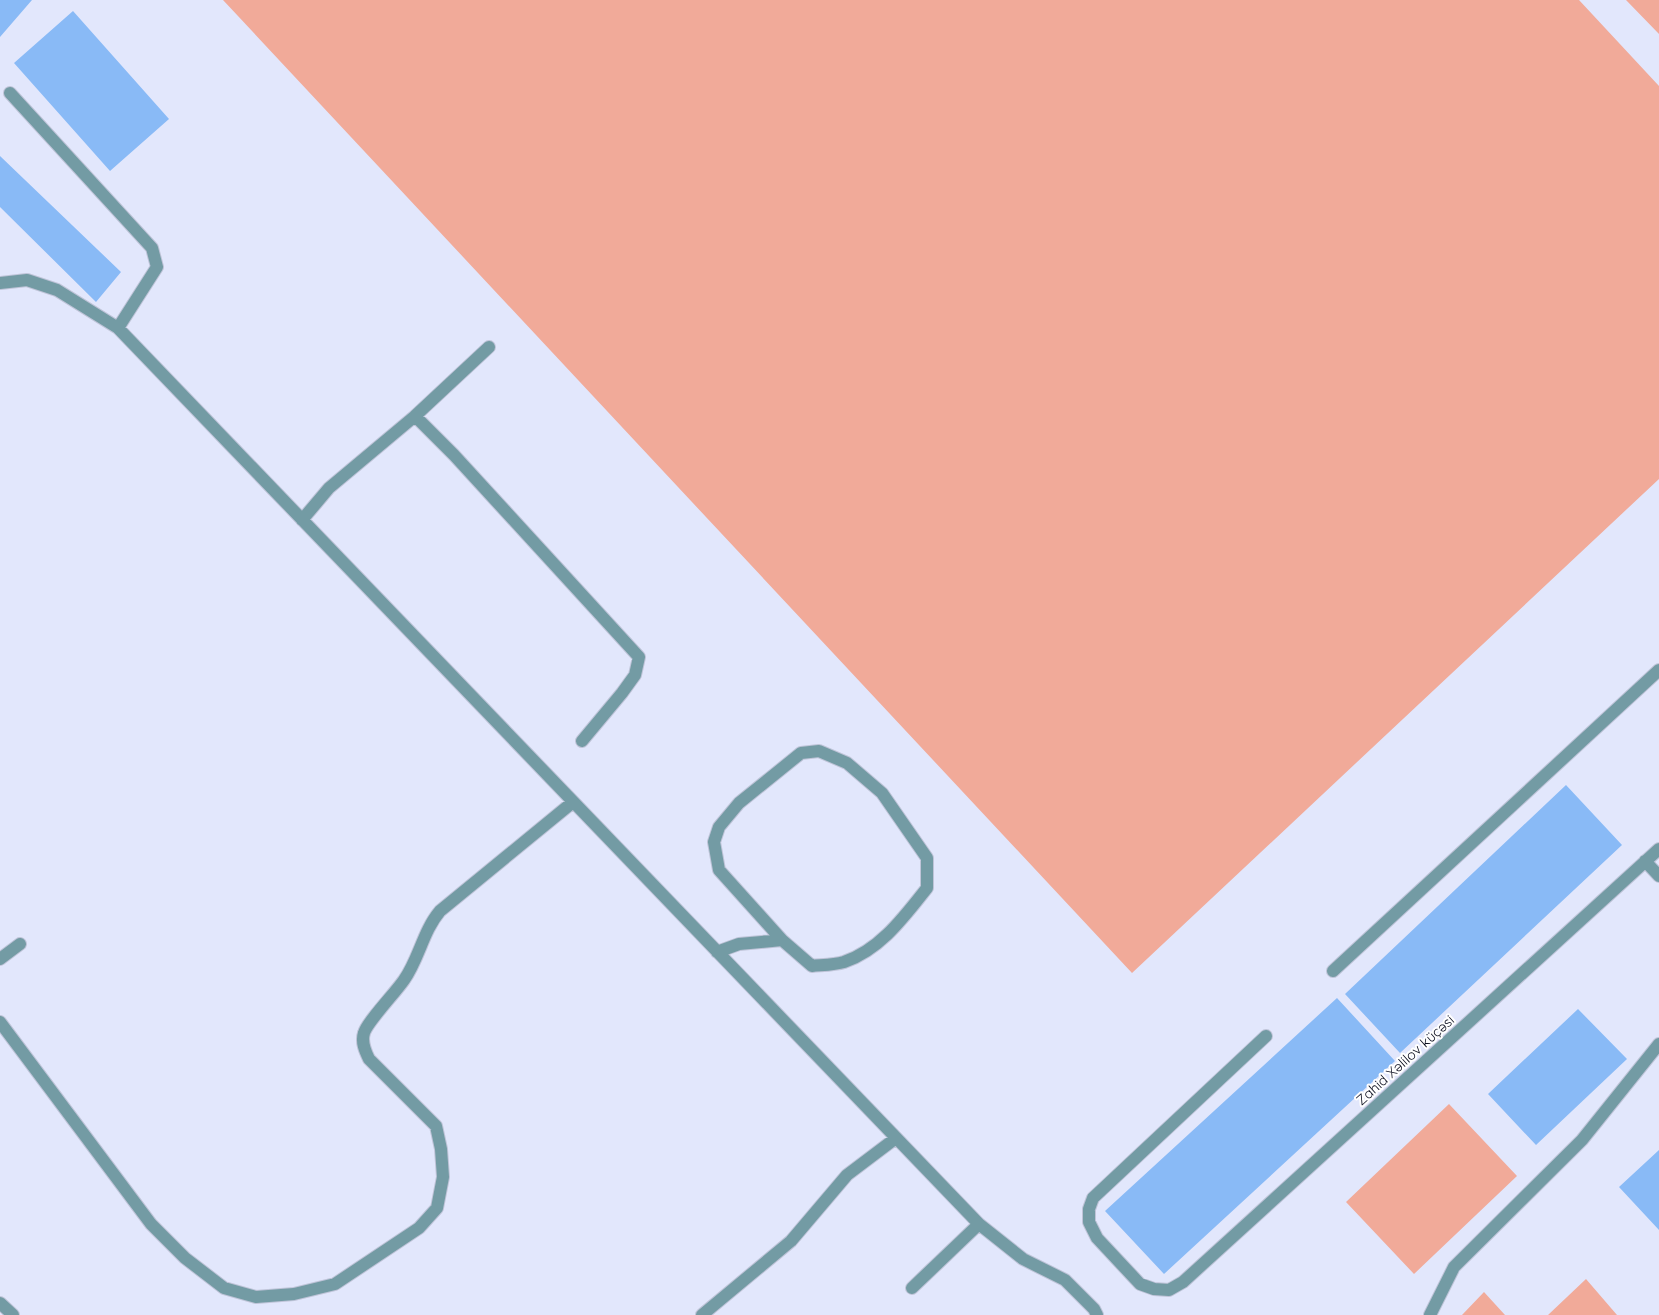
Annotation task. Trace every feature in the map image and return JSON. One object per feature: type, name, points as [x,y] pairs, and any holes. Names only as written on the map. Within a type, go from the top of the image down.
[{"type":"street","points":[[10,93],[152,248],[157,267],[118,328]]},
{"type":"street","points":[[0,283],[26,280],[56,290],[118,328],[978,1224],[1022,1259],[1065,1280],[1097,1315]]},
{"type":"street","points":[[302,520],[329,488],[415,416],[489,347]]},
{"type":"street","points":[[415,416],[454,455],[639,657],[635,675],[582,741]]},
{"type":"street","points":[[1333,971],[1659,670]]},
{"type":"street","points":[[718,952],[738,944],[782,940],[812,966],[842,963],[869,950],[898,924],[927,888],[927,858],[882,793],[847,764],[819,751],[800,753],[739,804],[719,827],[714,842],[719,870],[782,940]]},
{"type":"street","points":[[0,1022],[151,1224],[185,1258],[224,1288],[256,1297],[294,1294],[335,1284],[419,1228],[437,1208],[443,1177],[441,1149],[436,1126],[369,1059],[363,1046],[364,1032],[412,969],[427,930],[432,920],[440,911],[574,802]]},
{"type":"street","name":"Zahid Xəlilov küçəsi","points":[[1266,1036],[1093,1198],[1088,1209],[1089,1222],[1097,1238],[1140,1284],[1154,1289],[1169,1290],[1183,1282],[1659,849]]},
{"type":"street","points":[[1645,861],[1659,876]]},
{"type":"street","points":[[0,959],[20,944]]},
{"type":"street","points":[[1430,1315],[1454,1267],[1582,1140],[1659,1044]]},
{"type":"street","points":[[702,1315],[790,1241],[847,1175],[896,1138]]},
{"type":"street","points":[[912,1288],[978,1224]]},
{"type":"street","points":[[0,1303],[13,1315]]},
{"type":"shaded area","points":[[223,0],[1579,0],[1659,86],[1659,479],[1132,973]]},
{"type":"shaded area","points":[[1626,0],[1659,0],[1659,34]]},
{"type":"shaded area","points":[[1449,1104],[1517,1176],[1414,1274],[1346,1202]]},
{"type":"shaded area","points":[[1586,1279],[1617,1315],[1548,1315]]},
{"type":"shaded area","points":[[1484,1292],[1505,1315],[1462,1315]]},
{"type":"building","points":[[0,0],[32,0],[0,37]]},
{"type":"building","points":[[73,11],[169,119],[110,171],[14,63]]},
{"type":"building","points":[[0,156],[121,272],[96,302],[0,207]]},
{"type":"building","points":[[1566,785],[1622,845],[1400,1053],[1345,994]]},
{"type":"building","points":[[1337,998],[1395,1061],[1164,1274],[1105,1211]]},
{"type":"building","points":[[1578,1009],[1627,1059],[1536,1145],[1488,1094]]},
{"type":"building","points":[[1659,1150],[1659,1230],[1619,1187]]}]
